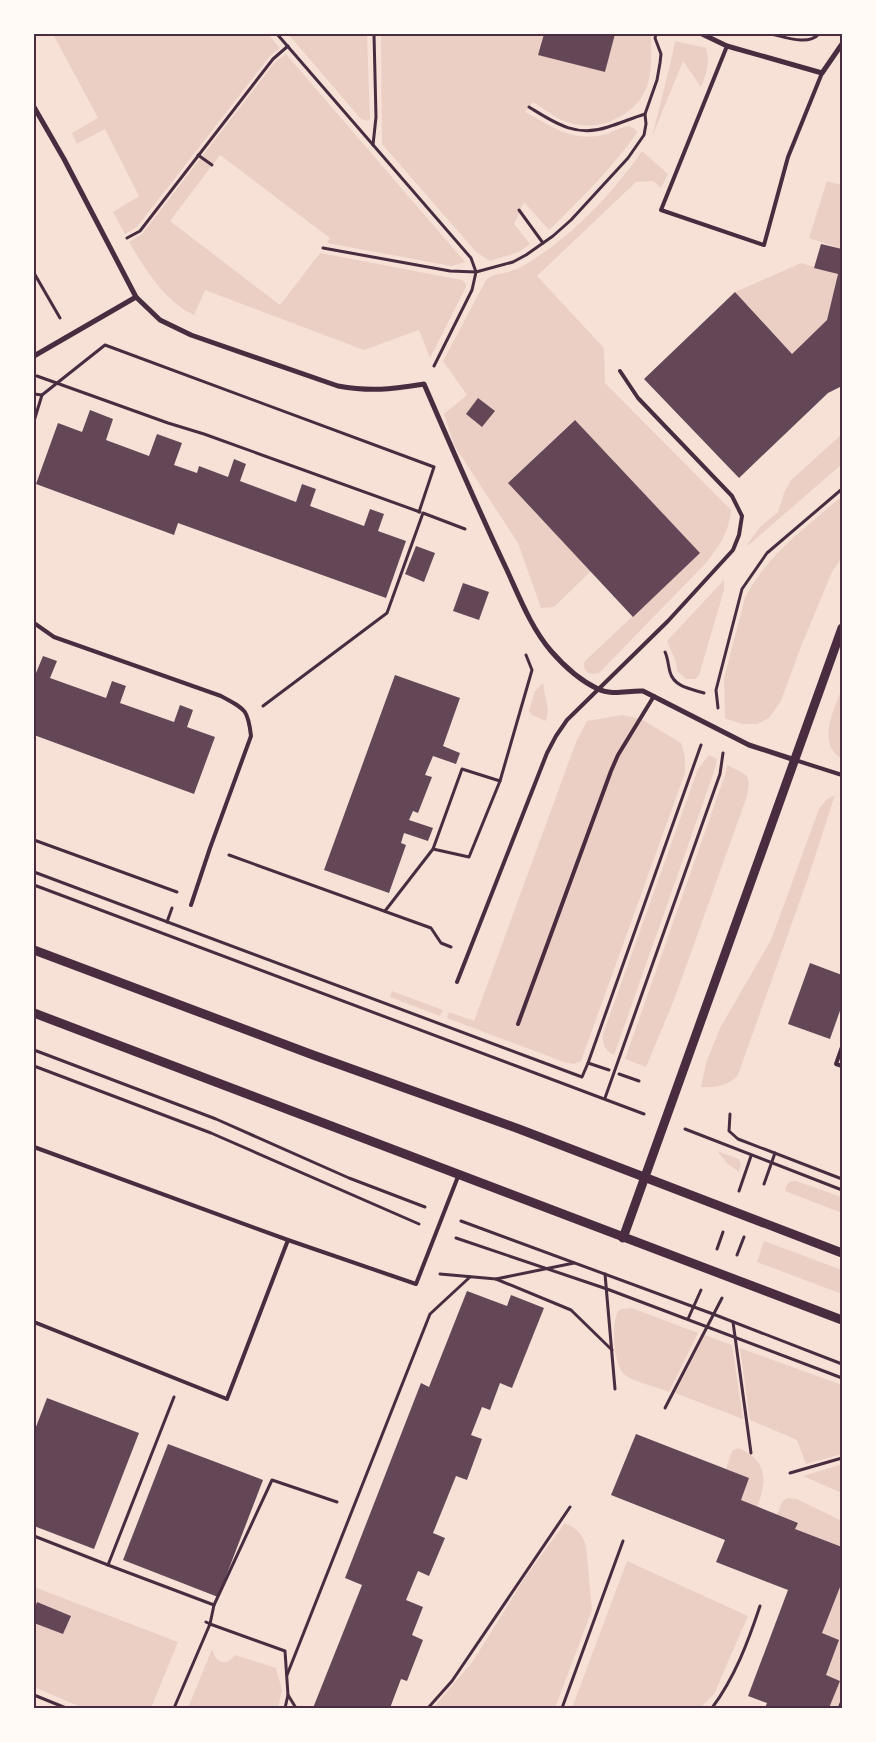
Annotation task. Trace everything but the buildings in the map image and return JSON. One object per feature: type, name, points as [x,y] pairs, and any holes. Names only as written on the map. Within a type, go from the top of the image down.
[{"type":"street","points":[[702,34],[727,46],[822,74],[842,44]]},
{"type":"street","points":[[34,107],[64,159],[136,296],[160,320],[191,335],[338,386],[362,390],[383,390],[424,384],[489,533],[538,632],[569,670],[599,690],[644,691],[749,745],[795,760]]},
{"type":"street","points":[[34,356],[136,296]]},
{"type":"street","points":[[622,1238],[842,628]]},
{"type":"street","points":[[34,950],[313,1055],[519,1129],[842,1253]]},
{"type":"street","points":[[34,1013],[842,1320]]},
{"type":"lane","points":[[727,46],[661,210],[764,245],[788,157],[822,74]]},
{"type":"lane","points":[[457,982],[547,753],[556,736],[567,720],[652,636],[733,550],[739,535],[742,516],[732,496],[638,398],[620,371]]},
{"type":"lane","points":[[34,623],[54,637],[221,696],[241,707],[249,717],[251,736],[191,905]]},
{"type":"lane","points":[[518,1024],[611,771],[618,755],[654,696]]},
{"type":"lane","points":[[795,760],[842,775]]},
{"type":"lane","points":[[842,1047],[836,1064],[842,1066]]},
{"type":"lane","points":[[34,1147],[288,1240],[416,1284],[459,1174]]},
{"type":"lane","points":[[34,1322],[227,1399],[288,1240]]},
{"type":"path","points":[[277,34],[471,258],[476,272],[472,290],[424,384]]},
{"type":"path","points":[[373,146],[376,118],[374,34]]},
{"type":"path","points":[[323,248],[450,272],[476,272],[513,262],[526,255],[571,220],[628,158],[644,135],[645,114],[657,80],[660,63],[660,54],[655,38],[656,34]]},
{"type":"path","points":[[770,34],[808,40],[813,39],[819,34]]},
{"type":"path","points":[[110,248],[140,231],[273,59],[288,46]]},
{"type":"path","points":[[529,107],[565,127],[578,131],[602,129],[645,114]]},
{"type":"path","points":[[198,155],[212,165]]},
{"type":"path","points":[[519,210],[543,243]]},
{"type":"path","points":[[34,274],[70,336]]},
{"type":"path","points":[[34,394],[42,394],[58,384],[105,345],[434,467],[387,613],[249,717]]},
{"type":"path","points":[[34,375],[421,512],[464,528],[468,534]]},
{"type":"path","points":[[34,421],[42,394]]},
{"type":"path","points":[[720,714],[716,690],[742,589],[767,553],[842,489]]},
{"type":"path","points":[[652,636],[664,648],[670,672],[675,680],[684,687],[704,693]]},
{"type":"path","points":[[433,849],[469,857],[500,781],[532,670],[525,652]]},
{"type":"path","points":[[34,872],[582,1077],[701,745]]},
{"type":"path","points":[[605,1098],[720,774],[723,749]]},
{"type":"path","points":[[385,911],[433,849],[462,768],[500,781]]},
{"type":"path","points":[[34,840],[178,893]]},
{"type":"path","points":[[210,848],[431,928],[441,943],[468,954]]},
{"type":"path","points":[[167,922],[181,884]]},
{"type":"path","points":[[34,885],[620,1104]]},
{"type":"path","points":[[34,1050],[216,1119],[349,1178],[842,1364]]},
{"type":"path","points":[[588,1062],[608,1070]]},
{"type":"path","points":[[620,1074],[639,1081]]},
{"type":"path","points":[[730,1114],[729,1131],[738,1139],[842,1179]]},
{"type":"path","points":[[711,1139],[842,1190]]},
{"type":"path","points":[[764,1184],[775,1153]]},
{"type":"path","points":[[745,1174],[751,1156]]},
{"type":"path","points":[[717,1248],[725,1226]]},
{"type":"path","points":[[737,1255],[745,1233]]},
{"type":"path","points":[[420,1273],[496,1279],[575,1263]]},
{"type":"path","points":[[605,1274],[615,1389]]},
{"type":"path","points":[[287,1675],[430,1314],[470,1277]]},
{"type":"path","points":[[496,1279],[571,1310],[612,1350]]},
{"type":"path","points":[[688,1319],[702,1287]]},
{"type":"path","points":[[665,1408],[722,1297]]},
{"type":"path","points":[[733,1322],[751,1453]]},
{"type":"path","points":[[108,1565],[181,1380]]},
{"type":"path","points":[[790,1473],[842,1458]]},
{"type":"path","points":[[174,1708],[214,1605],[272,1480],[337,1502]]},
{"type":"path","points":[[428,1708],[452,1681],[570,1507]]},
{"type":"path","points":[[34,1536],[214,1605]]},
{"type":"path","points":[[562,1708],[623,1541]]},
{"type":"path","points":[[712,1708],[723,1694],[742,1657],[760,1606]]},
{"type":"path","points":[[208,1623],[285,1651],[288,1695],[285,1708]]},
{"type":"path","points":[[34,1695],[66,1708]]},
{"type":"path","points":[[288,1695],[296,1708]]},
{"type":"path","points":[[839,1708],[842,1701]]},
{"type":"shaded area","points":[[53,34],[268,34],[280,48],[270,56],[137,227],[125,234],[113,212],[139,196],[105,129],[77,144],[72,133],[98,118]]},
{"type":"shaded area","points":[[290,34],[367,34],[370,119],[368,121],[361,119]]},
{"type":"shaded area","points":[[381,34],[544,34],[538,54],[605,72],[615,34],[651,34],[651,63],[648,85],[639,100],[623,115],[602,124],[580,125],[560,119],[533,102],[525,112],[562,131],[581,136],[603,135],[629,126],[635,129],[637,133],[617,159],[549,230],[524,202],[514,224],[530,244],[519,252],[490,261],[476,252],[382,144]]},
{"type":"shaded area","points":[[675,41],[706,48],[708,63],[706,72],[701,87],[683,61],[652,137],[671,61]]},
{"type":"shaded area","points":[[286,54],[465,262],[451,266],[327,243],[330,238],[220,155],[170,221],[280,305],[320,253],[462,280],[466,287],[430,358],[419,330],[364,350],[205,290],[194,315],[183,309],[165,293],[149,274],[129,242],[142,234],[275,62]]},
{"type":"shaded area","points":[[642,151],[668,174],[661,188],[653,181],[636,182],[537,276],[604,348],[605,383],[731,510],[728,525],[722,539],[705,564],[599,673],[593,674],[585,669],[584,663],[586,660],[700,553],[574,420],[508,483],[591,571],[554,607],[541,608],[518,543],[454,445],[444,414],[467,395],[443,361],[486,280],[491,276],[514,270],[524,265],[562,239],[606,197]]},
{"type":"shaded area","points":[[827,181],[842,185],[842,249],[809,238]]},
{"type":"shaded area","points":[[801,263],[838,274],[827,320],[792,354],[735,292]]},
{"type":"shaded area","points":[[842,434],[842,464],[746,546],[760,527],[778,512],[784,493],[791,480]]},
{"type":"shaded area","points":[[842,496],[842,557],[832,572],[781,701],[769,718],[757,724],[742,724],[725,718],[724,678],[745,598],[764,568],[776,555]]},
{"type":"shaded area","points":[[724,580],[724,590],[699,675],[695,679],[686,679],[677,671],[676,662],[667,641]]},
{"type":"shaded area","points":[[543,683],[548,711],[546,721],[532,715],[529,711],[535,691]]},
{"type":"shaded area","points":[[842,688],[842,759],[834,752],[828,735],[829,726]]},
{"type":"shaded area","points":[[622,715],[641,719],[681,743],[685,757],[685,773],[581,1061],[574,1064],[564,1062],[447,1018],[449,1012],[474,1021],[576,742],[587,721]]},
{"type":"shaded area","points":[[709,755],[717,759],[714,772],[614,1055],[605,1047],[603,1034],[698,769]]},
{"type":"shaded area","points":[[727,765],[743,773],[748,779],[747,796],[674,1000],[646,1067],[625,1059]]},
{"type":"shaded area","points":[[835,795],[809,875],[738,1075],[730,1082],[721,1086],[701,1087],[706,1063],[720,1028],[771,940],[819,809],[826,800]]},
{"type":"shaded area","points":[[392,991],[443,1010],[440,1016],[390,997]]},
{"type":"shaded area","points":[[717,1151],[739,1159],[741,1165],[739,1172],[728,1164]]},
{"type":"shaded area","points":[[796,1181],[842,1197],[842,1213],[785,1191],[788,1183]]},
{"type":"shaded area","points":[[764,1241],[842,1270],[842,1294],[757,1262]]},
{"type":"shaded area","points":[[632,1308],[698,1333],[669,1392],[633,1380],[621,1370],[614,1344],[614,1325],[618,1311]]},
{"type":"shaded area","points":[[705,1335],[732,1345],[743,1419],[675,1393]]},
{"type":"shaded area","points":[[740,1348],[842,1385],[842,1454],[806,1464],[797,1440],[750,1420]]},
{"type":"shaded area","points":[[738,1448],[755,1458],[760,1465],[763,1488],[757,1507],[741,1500],[749,1478],[726,1469],[732,1451]]},
{"type":"shaded area","points":[[842,1464],[842,1493],[803,1476]]},
{"type":"shaded area","points":[[787,1498],[797,1499],[842,1521],[842,1547],[795,1529],[797,1523],[777,1515],[782,1502]]},
{"type":"shaded area","points":[[565,1523],[578,1531],[586,1546],[592,1610],[555,1708],[433,1708],[473,1661],[526,1576]]},
{"type":"shaded area","points":[[627,1561],[748,1616],[714,1694],[700,1708],[572,1708]]},
{"type":"shaded area","points":[[842,1582],[842,1696],[837,1708],[829,1708],[840,1681],[826,1675],[839,1640],[822,1633]]},
{"type":"shaded area","points":[[34,1587],[178,1642],[151,1708],[83,1708],[34,1687]]},
{"type":"shaded area","points":[[212,1649],[213,1654],[221,1662],[232,1659],[235,1655],[276,1668],[282,1690],[278,1708],[188,1708]]}]
